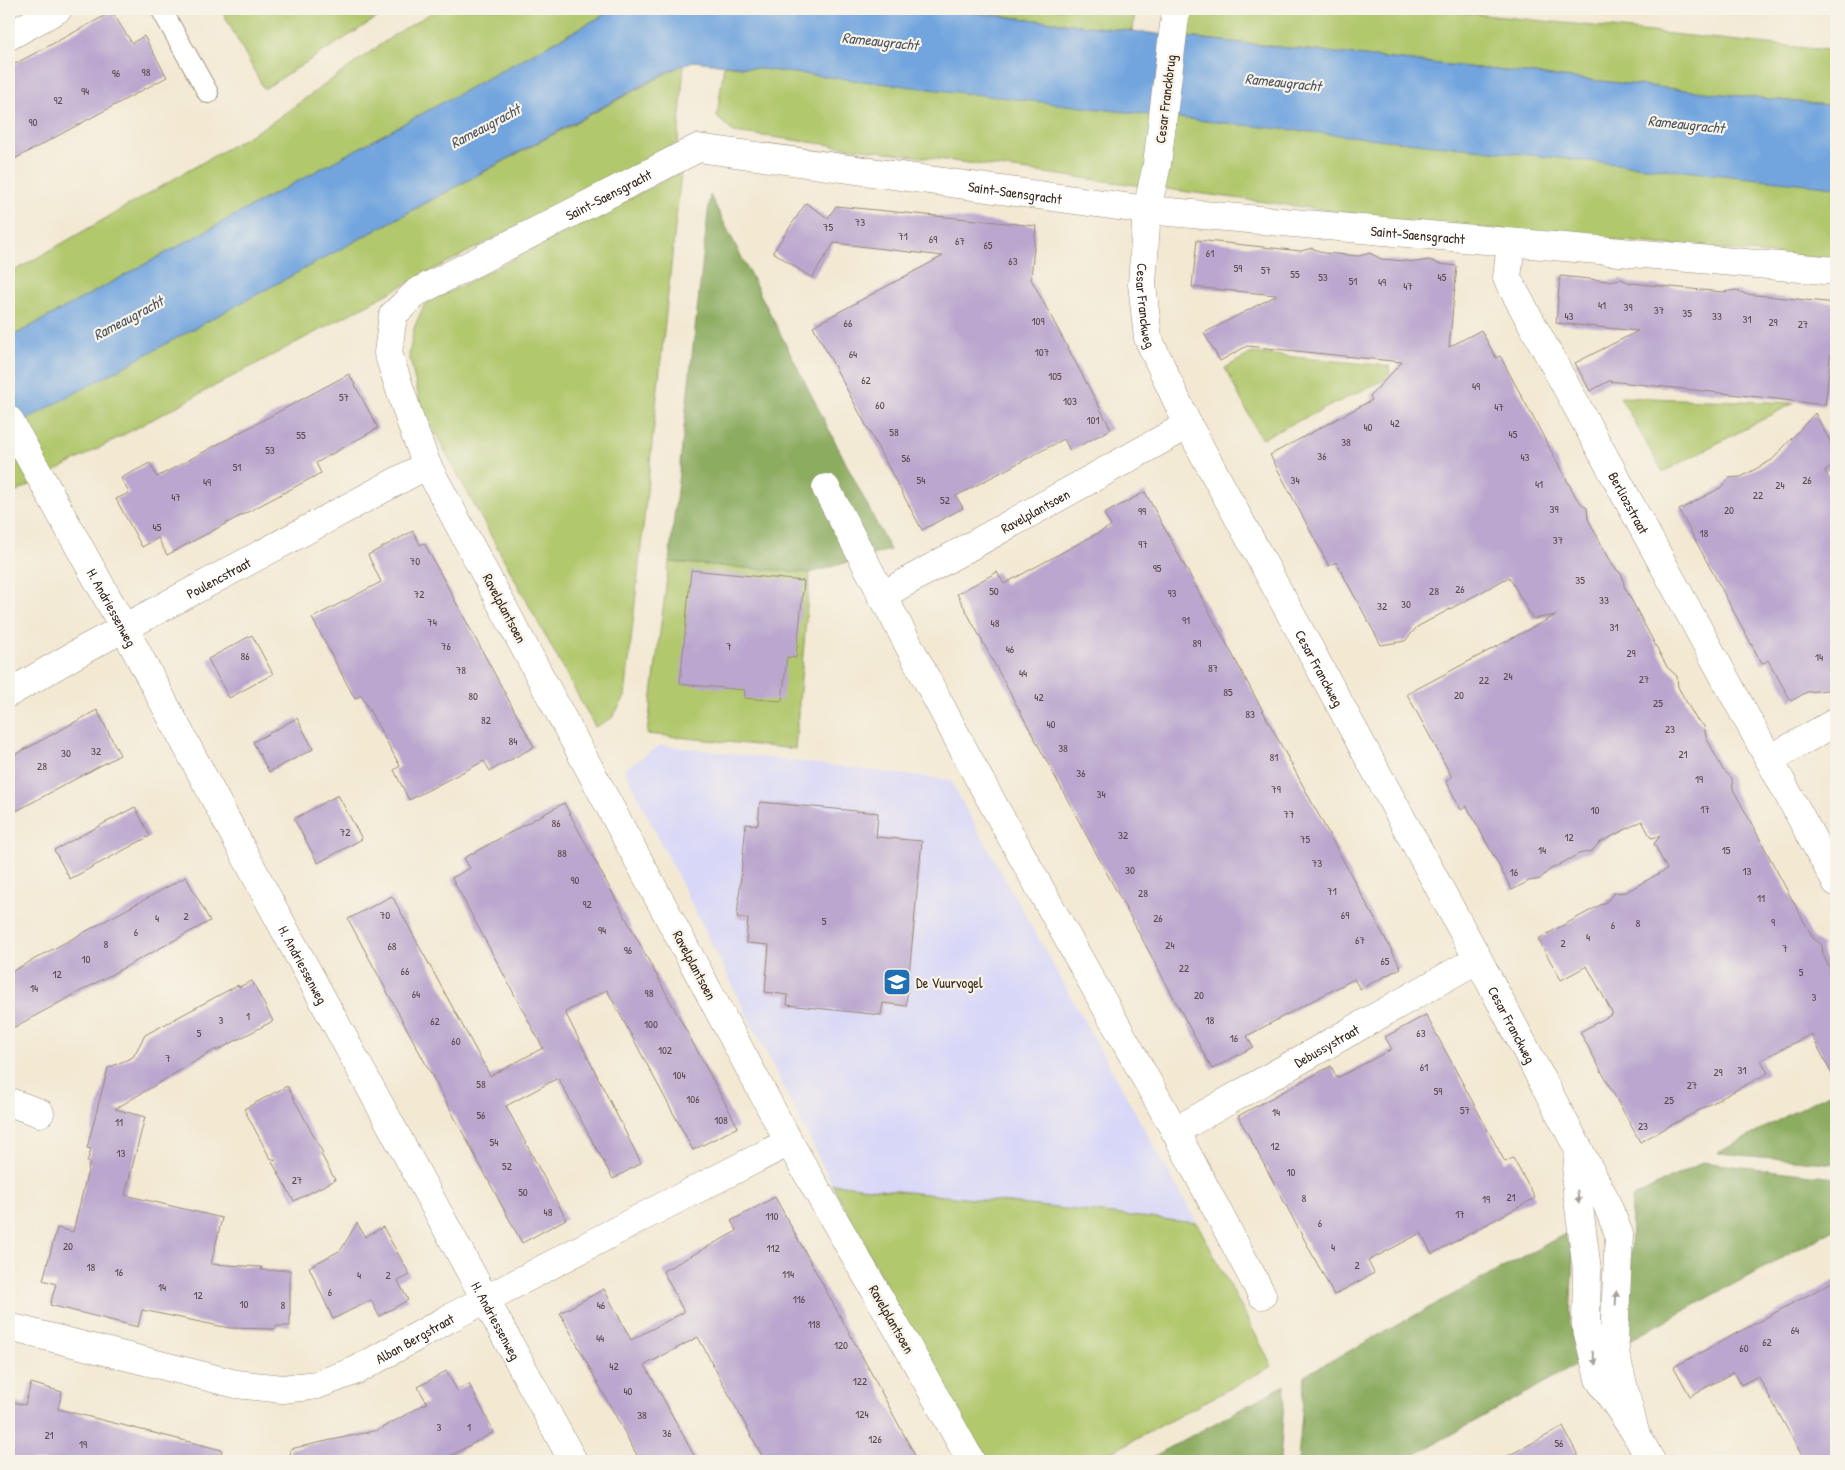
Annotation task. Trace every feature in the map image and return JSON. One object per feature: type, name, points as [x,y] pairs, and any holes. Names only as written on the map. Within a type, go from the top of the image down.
[{"type":"street","points":[[9,36],[58,9]]},
{"type":"street","name":"Cesar Franckbrug","points":[[1157,164],[1175,22]]},
{"type":"street","name":"Saint-Saensgracht","points":[[427,465],[388,353],[393,315],[417,292],[698,148],[1148,210],[1836,271]]},
{"type":"street","name":"Cesar Franckweg","points":[[1157,164],[1148,210],[1142,284],[1148,338],[1188,426],[1478,959],[1604,1197],[1619,1234],[1614,1340],[1616,1356],[1635,1432]]},
{"type":"street","name":"Berliozstraat","points":[[1511,243],[1507,278],[1836,882]]},
{"type":"street","name":"H. Andriessenweg","points":[[9,420],[124,628],[280,922],[573,1461]]},
{"type":"street","name":"Ravelplantsoen","points":[[881,596],[1188,426]]},
{"type":"street","name":"Ravelplantsoen","points":[[427,465],[789,1142],[901,1335],[971,1461]]},
{"type":"street","name":"Poulencstraat","points":[[9,693],[124,628],[427,465]]},
{"type":"street","points":[[826,488],[881,596],[1025,864],[1174,1131],[1262,1295]]},
{"type":"street","points":[[1770,759],[1836,722]]},
{"type":"street","name":"Debussystraat","points":[[1174,1131],[1478,959]]},
{"type":"street","points":[[9,1102],[40,1113]]},
{"type":"street","name":"Alban Bergstraat","points":[[9,1327],[236,1384],[283,1389],[316,1385],[357,1370],[650,1213],[789,1142]]},
{"type":"street","name":"Cesar Franckweg","points":[[1579,1149],[1576,1183],[1587,1270],[1586,1325],[1599,1380],[1635,1432],[1651,1461]]},
{"type":"lane","points":[[161,9],[208,93]]},
{"type":"shaded area","name":"De Vuurvogel","points":[[661,745],[950,780],[1197,1223],[832,1184],[624,769]]},
{"type":"green space","points":[[221,9],[391,9],[264,89]]},
{"type":"green space","points":[[438,9],[615,9],[9,338],[9,274],[271,123],[394,35]]},
{"type":"green space","points":[[940,9],[1135,9],[1133,31]]},
{"type":"green space","points":[[1178,9],[1427,9],[1836,51],[1836,106],[1175,36]]},
{"type":"green space","points":[[684,64],[678,143],[402,286],[9,496],[9,428]]},
{"type":"green space","points":[[724,65],[1836,185],[1836,260],[1424,223],[733,132],[717,117]]},
{"type":"green space","points":[[681,172],[625,697],[612,718],[595,727],[421,407],[409,355],[414,328],[424,305]]},
{"type":"green space","points":[[710,195],[890,550],[810,573],[669,562]]},
{"type":"green space","points":[[1252,353],[1389,366],[1390,377],[1261,439],[1225,368]]},
{"type":"green space","points":[[1620,397],[1794,403],[1663,472]]},
{"type":"green space","points":[[669,562],[810,573],[795,749],[647,734]]},
{"type":"green space","points":[[1836,1089],[1836,1164],[1718,1153]]},
{"type":"green space","points":[[1702,1162],[1836,1178],[1836,1229],[1630,1340],[1632,1198]]},
{"type":"green space","points":[[832,1184],[1197,1223],[1272,1366],[1095,1461],[979,1461]]},
{"type":"green space","points":[[1565,1234],[1573,1253],[1570,1323],[1582,1362],[1403,1461],[1298,1461],[1305,1375]]},
{"type":"green space","points":[[1285,1385],[1280,1461],[1145,1461]]},
{"type":"water","name":"Rameaugracht","points":[[615,9],[940,9],[1175,36],[1836,106],[1836,187],[1167,117],[693,61],[667,72],[9,429],[9,338]]},
{"type":"building","points":[[112,12],[132,43],[144,36],[167,77],[9,162],[9,67]]},
{"type":"building","points":[[806,203],[828,218],[836,206],[1036,226],[1031,279],[1111,429],[1070,451],[1064,439],[956,496],[963,508],[922,530],[813,326],[943,256],[834,243],[812,278],[773,252]]},
{"type":"building","points":[[1197,240],[1301,251],[1312,248],[1324,253],[1359,256],[1370,253],[1381,259],[1416,262],[1429,260],[1439,264],[1457,266],[1449,347],[1481,330],[1496,358],[1500,356],[1577,499],[1587,508],[1588,519],[1613,566],[1622,575],[1624,586],[1667,667],[1677,676],[1678,687],[1696,719],[1704,726],[1706,737],[1723,770],[1732,778],[1733,789],[1813,938],[1822,945],[1823,955],[1836,980],[1836,1082],[1811,1034],[1761,1060],[1768,1073],[1640,1142],[1580,1032],[1613,1014],[1587,966],[1561,980],[1538,939],[1606,902],[1614,893],[1626,892],[1667,869],[1654,844],[1660,836],[1651,838],[1642,821],[1599,843],[1592,851],[1579,854],[1549,870],[1540,879],[1529,881],[1512,890],[1467,806],[1461,810],[1446,781],[1452,777],[1407,694],[1556,615],[1533,619],[1509,577],[1417,627],[1405,641],[1381,645],[1336,562],[1329,566],[1270,455],[1372,400],[1370,396],[1402,362],[1247,346],[1220,361],[1204,333],[1277,295],[1192,287]]},
{"type":"building","points":[[1560,276],[1609,281],[1621,279],[1630,283],[1722,292],[1737,290],[1745,294],[1836,303],[1836,351],[1831,350],[1825,405],[1609,381],[1590,391],[1575,363],[1638,331],[1556,323]]},
{"type":"building","points":[[349,374],[378,428],[316,463],[321,473],[167,555],[158,538],[142,547],[116,499],[129,493],[121,478],[150,463],[157,477]]},
{"type":"building","points":[[1815,413],[1836,453],[1836,465],[1825,471],[1836,492],[1836,689],[1807,692],[1791,701],[1768,660],[1762,664],[1679,510],[1722,487],[1729,478],[1741,477],[1772,460]]},
{"type":"building","points":[[1145,492],[1401,968],[1360,989],[1354,979],[1310,1002],[1247,1036],[1253,1047],[1212,1069],[957,594],[997,572],[1004,584],[1111,526],[1104,514]]},
{"type":"building","points":[[413,531],[420,545],[424,543],[534,747],[490,771],[484,761],[409,800],[394,770],[400,766],[361,695],[355,699],[312,618],[381,582],[368,555]]},
{"type":"building","points":[[691,570],[804,581],[796,658],[787,657],[782,701],[744,698],[745,690],[680,684]]},
{"type":"building","points":[[252,635],[273,674],[229,698],[208,659]]},
{"type":"building","points":[[97,710],[120,755],[9,815],[9,758]]},
{"type":"building","points":[[297,718],[313,749],[269,772],[253,742]]},
{"type":"building","points":[[338,795],[362,839],[318,863],[294,819]]},
{"type":"building","points":[[760,802],[878,813],[876,837],[922,841],[906,1006],[883,1003],[881,1015],[787,1005],[788,995],[765,992],[769,945],[746,943],[748,919],[737,918],[746,824],[758,825]]},
{"type":"building","points":[[564,803],[738,1127],[693,1150],[607,990],[565,1012],[641,1163],[613,1179],[558,1078],[506,1106],[566,1219],[522,1243],[348,919],[392,896],[490,1076],[543,1048],[452,878],[470,868],[464,858]]},
{"type":"building","points":[[135,807],[150,836],[70,879],[54,850]]},
{"type":"building","points":[[186,877],[210,921],[9,1030],[9,973]]},
{"type":"building","points":[[252,981],[273,1021],[216,1051],[216,1049],[115,1109],[145,1117],[125,1195],[222,1218],[211,1264],[262,1267],[261,1270],[290,1270],[290,1326],[276,1326],[276,1329],[229,1328],[142,1310],[138,1327],[50,1305],[56,1284],[43,1280],[57,1228],[73,1232],[90,1162],[87,1162],[91,1149],[87,1148],[108,1068],[133,1057],[145,1035],[238,985],[239,987]]},
{"type":"building","points":[[1426,1015],[1505,1162],[1513,1158],[1535,1198],[1432,1254],[1421,1233],[1368,1261],[1374,1273],[1334,1295],[1238,1116],[1331,1066],[1337,1078],[1392,1049],[1385,1037]]},
{"type":"building","points":[[287,1086],[323,1153],[321,1154],[335,1180],[294,1201],[272,1162],[276,1160],[270,1158],[244,1109]]},
{"type":"building","points":[[775,1197],[918,1461],[765,1461],[698,1337],[645,1365],[697,1461],[640,1461],[560,1313],[604,1289],[631,1340],[684,1312],[663,1271],[737,1231],[731,1221]]},
{"type":"building","points":[[357,1223],[365,1237],[383,1227],[410,1275],[398,1281],[408,1300],[379,1316],[371,1300],[333,1319],[309,1267],[341,1250]]},
{"type":"building","points":[[1836,1280],[1836,1461],[1805,1461],[1758,1376],[1741,1385],[1734,1372],[1690,1396],[1674,1367]]},
{"type":"building","points":[[446,1371],[457,1390],[469,1384],[494,1432],[441,1461],[291,1461],[290,1449],[378,1430],[427,1403],[418,1387]]},
{"type":"building","points":[[31,1383],[62,1392],[58,1409],[222,1450],[220,1461],[26,1461],[9,1457],[9,1401],[25,1405]]},
{"type":"building","points":[[1563,1427],[1581,1461],[1498,1461]]},
{"type":"place","name":"De Vuurvogel","points":[[897,982]]}]
